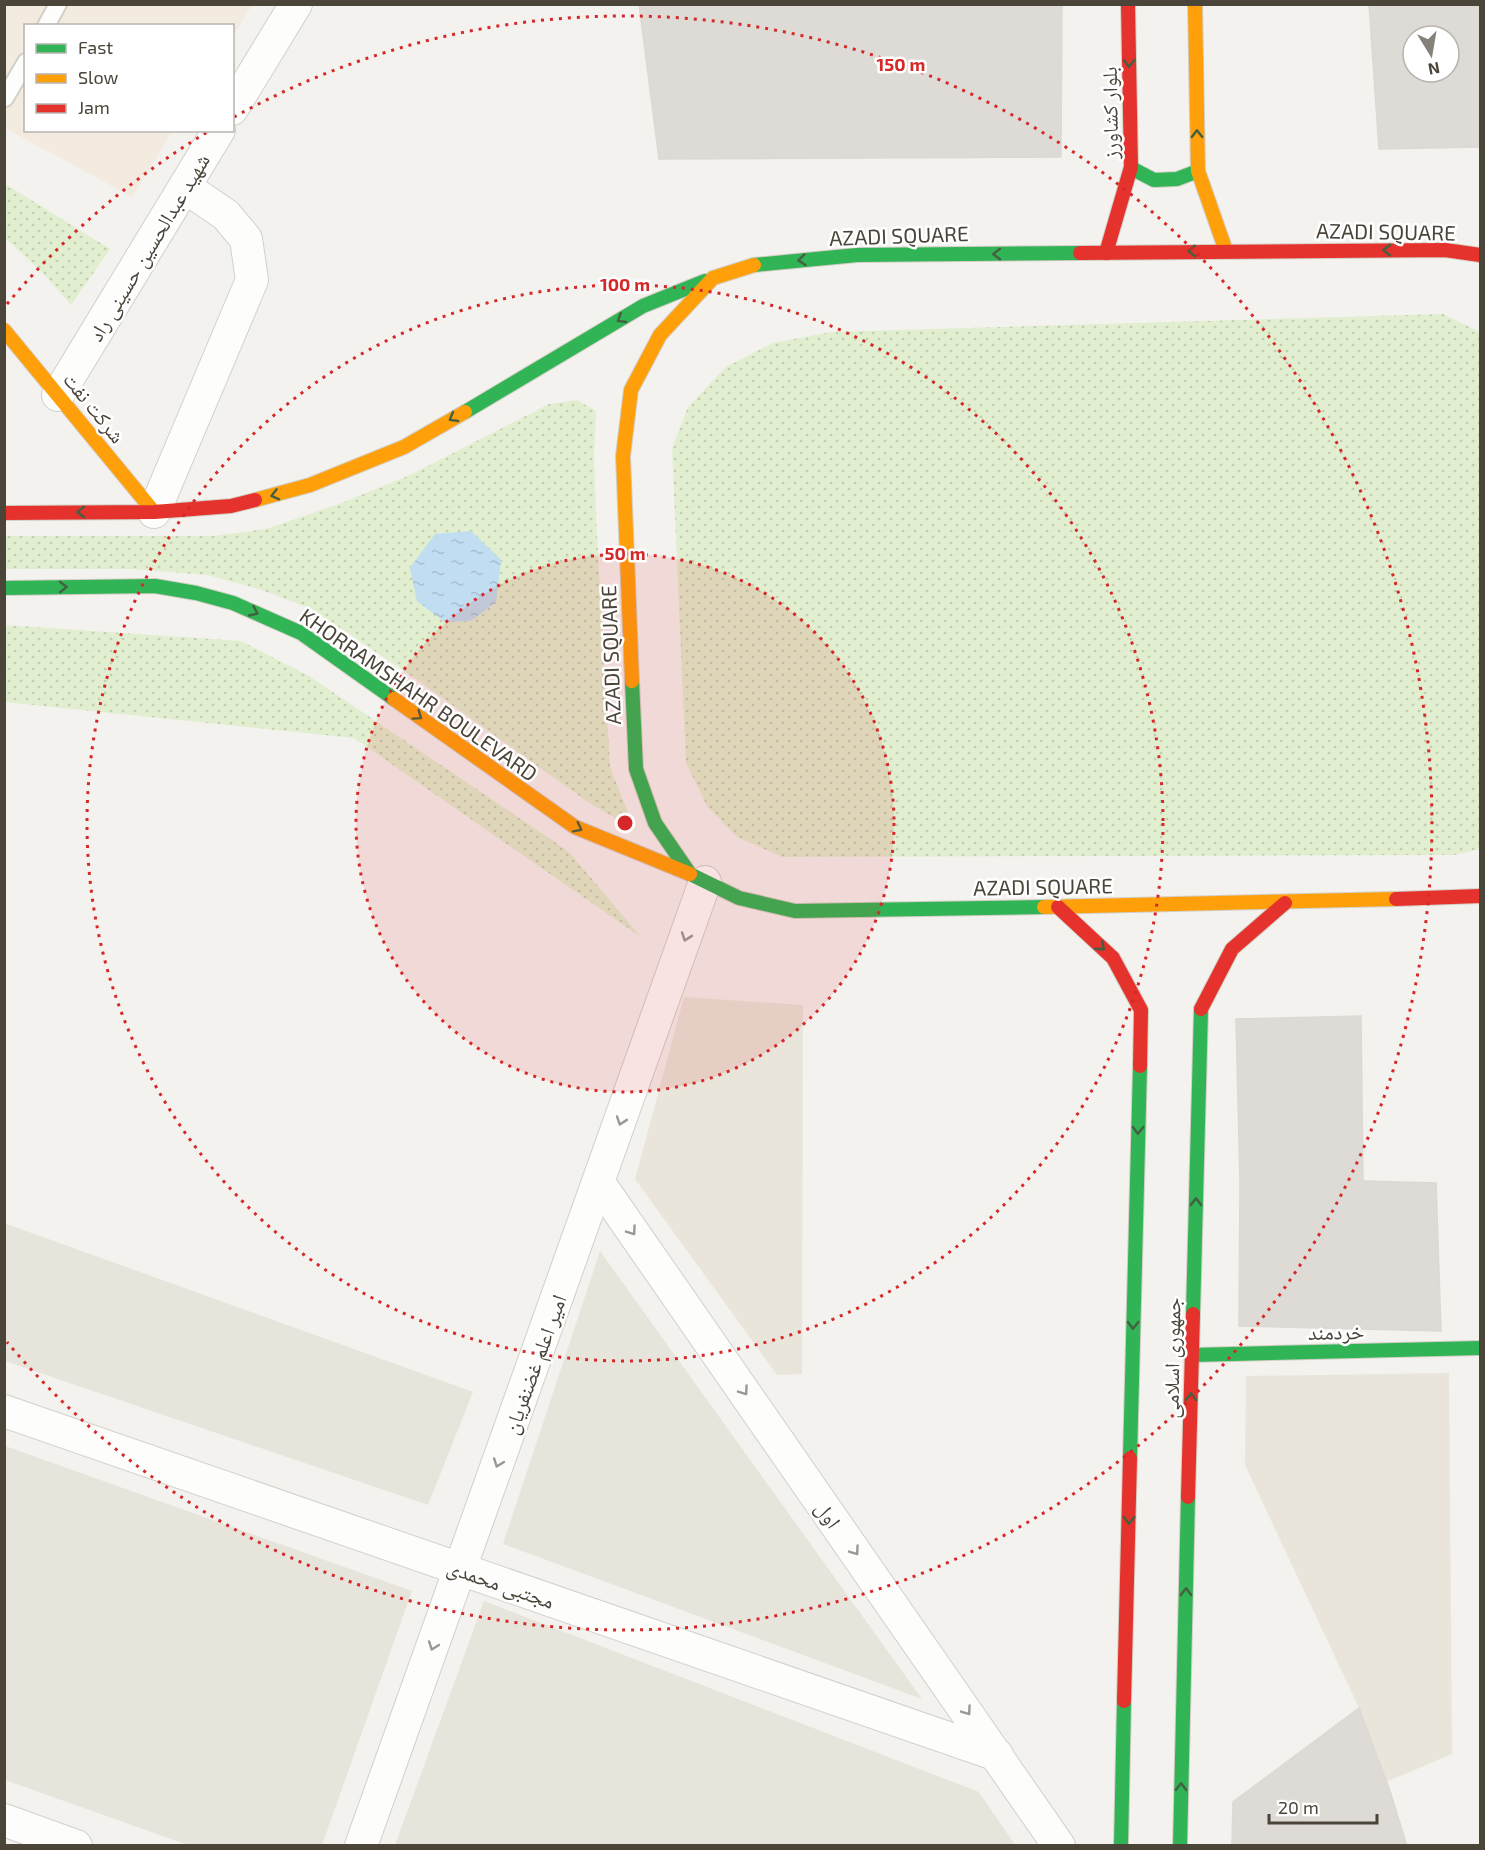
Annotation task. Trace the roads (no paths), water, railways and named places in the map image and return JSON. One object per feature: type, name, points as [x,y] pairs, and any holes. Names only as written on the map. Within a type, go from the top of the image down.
[{"type":"main road","name":"بلوار کشاورز","points":[[1106,253],[1131,168],[1128,4]]},
{"type":"main road","points":[[1195,4],[1198,171],[1226,251]]},
{"type":"main road","points":[[1131,168],[1154,180],[1177,179],[1198,171]]},
{"type":"main road","name":"AZADI SQUARE","points":[[1480,255],[1445,250],[857,255],[750,266],[712,278],[660,335],[632,390],[623,456],[636,769],[655,823],[698,878],[739,898],[795,911],[1285,903],[1480,896]]},
{"type":"main road","points":[[4,513],[154,512],[231,506],[310,485],[393,451],[532,373],[644,306],[712,278]]},
{"type":"main road","name":"شرکت نفت","points":[[4,330],[154,512]]},
{"type":"main road","name":"KHORRAMSHAHR BOULEVARD","points":[[4,588],[155,586],[196,593],[233,603],[301,633],[575,827],[698,878]]},
{"type":"main road","name":"جمهوری اسلامی","points":[[1180,1845],[1200,1011],[1232,949],[1285,903]]},
{"type":"main road","name":"جمهوری اسلامی","points":[[1058,907],[1113,958],[1141,1010],[1120,1845]]},
{"type":"main road","name":"خردمند","points":[[1192,1355],[1480,1348]]},
{"type":"street","points":[[234,106],[296,4]]},
{"type":"street","name":"شهید عبدالحسین حسینی راد","points":[[58,395],[218,132]]},
{"type":"street","points":[[154,512],[252,280],[246,239],[226,215],[185,187]]},
{"type":"street","name":"امیر اعلم غضنفریان","points":[[361,1845],[599,1183],[698,878]]},
{"type":"street","name":"اول","points":[[599,1183],[1059,1845]]},
{"type":"street","name":"مجتبی محمدی","points":[[4,1411],[997,1755]]},
{"type":"street","points":[[4,1820],[76,1845]]},
{"type":"lane","points":[[47,24],[58,4]]},
{"type":"lane","points":[[5,98],[24,65]]},
{"type":"water","points":[[471,531],[501,560],[496,602],[471,621],[445,622],[417,601],[410,568],[435,534]]}]
